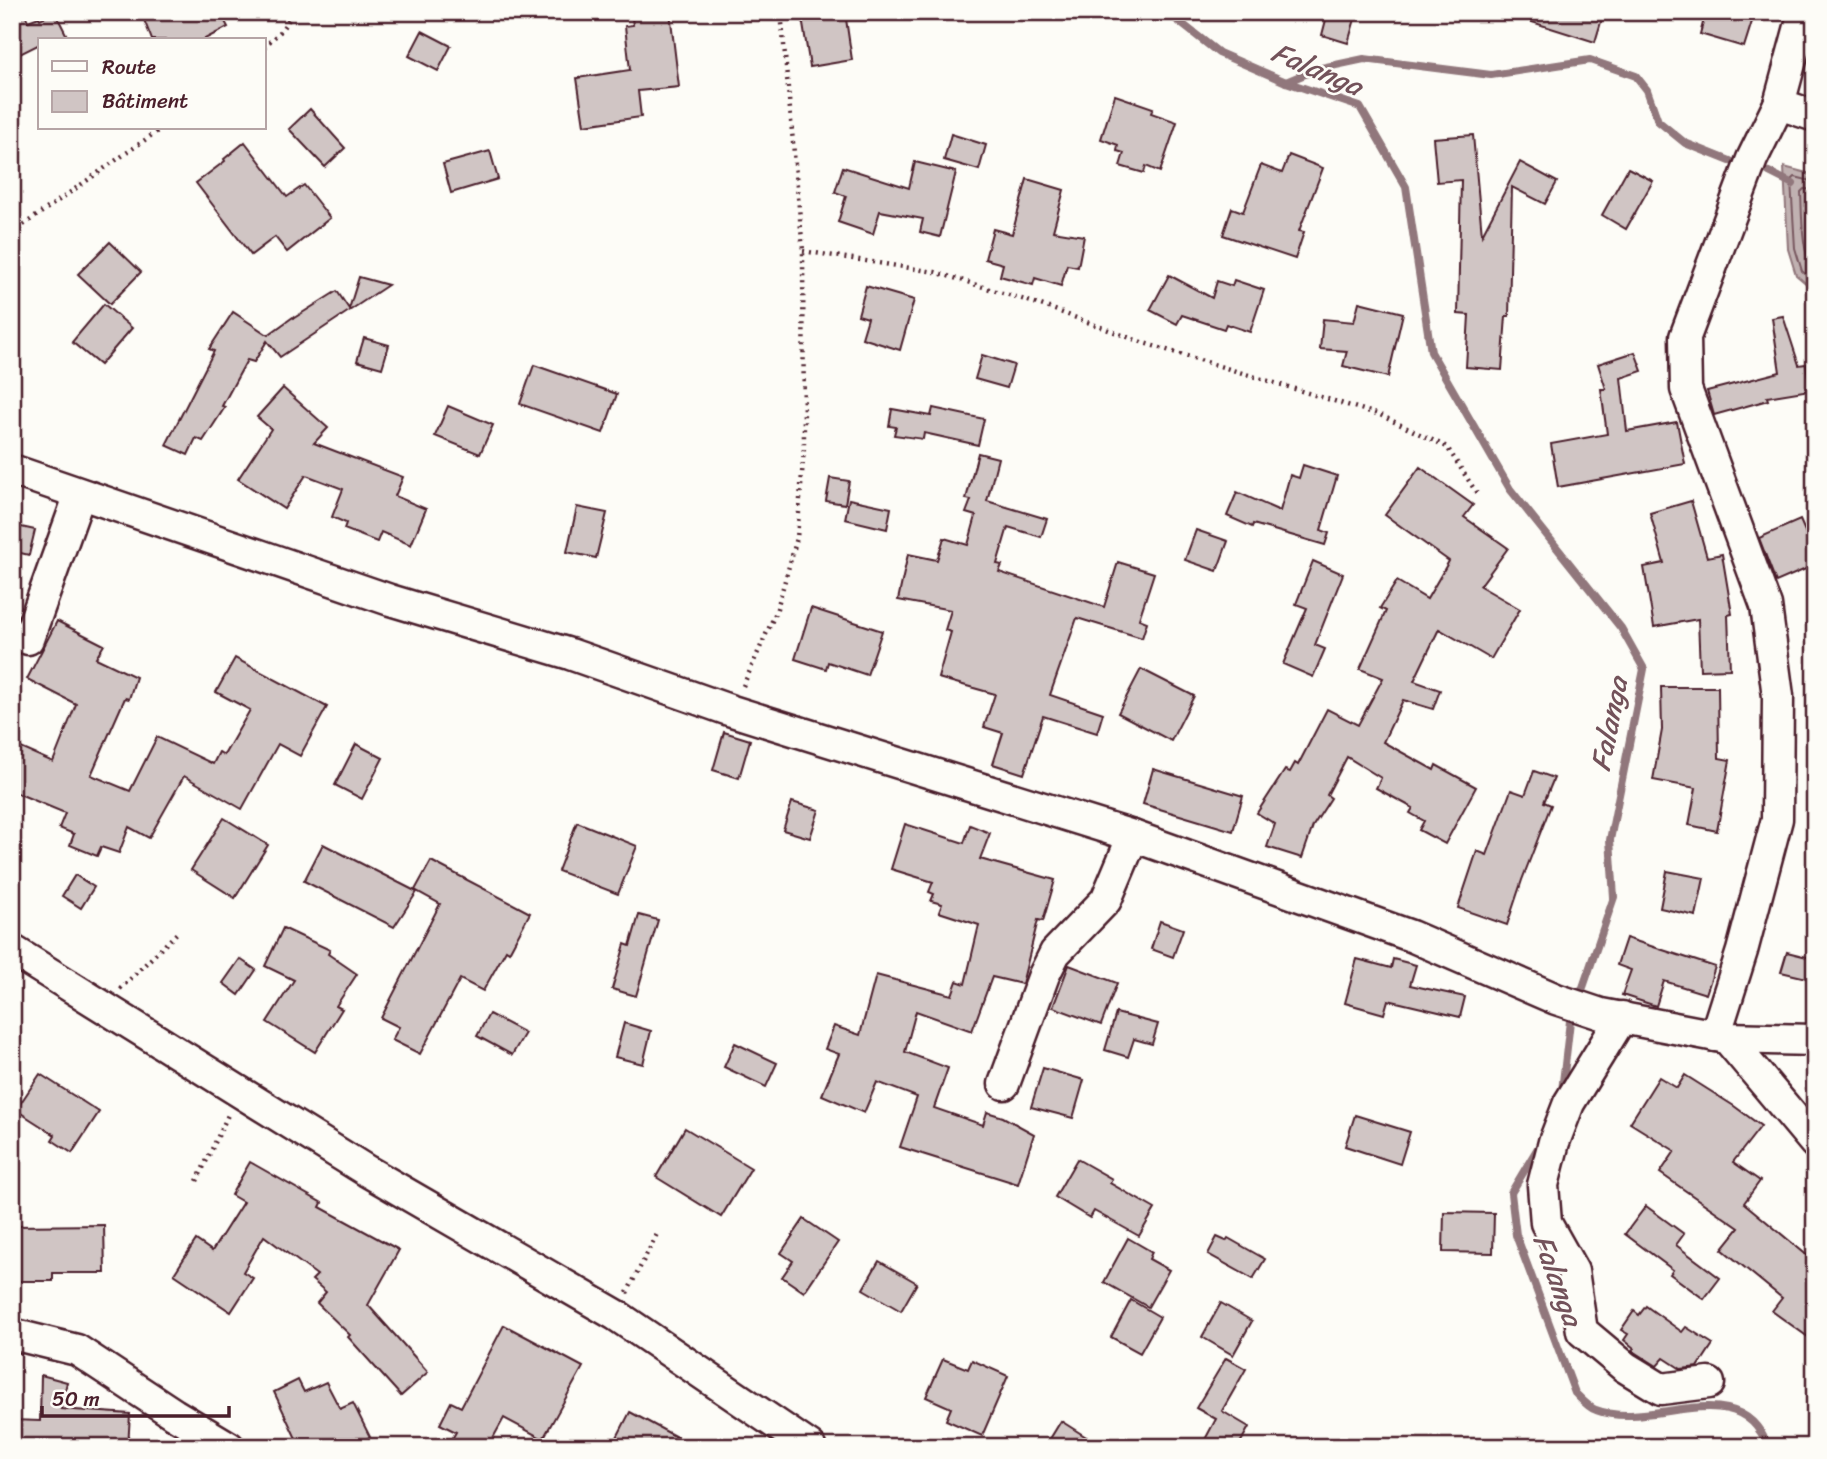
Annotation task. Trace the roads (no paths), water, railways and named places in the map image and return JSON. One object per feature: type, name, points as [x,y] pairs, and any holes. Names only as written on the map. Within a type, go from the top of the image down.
[{"type":"street","points":[[1721,1037],[1777,819],[1778,696],[1766,606],[1686,389],[1685,337],[1752,159],[1779,104],[1804,12]]},
{"type":"street","points":[[1779,104],[1815,116]]},
{"type":"street","points":[[12,470],[390,600],[570,654],[733,712],[1133,836],[1410,936],[1556,999],[1612,1016],[1721,1037],[1815,1040]]},
{"type":"street","points":[[28,639],[79,494]]},
{"type":"street","points":[[1004,1084],[1044,975],[1055,953],[1106,900],[1133,836]]},
{"type":"street","points":[[12,950],[400,1191],[616,1315],[810,1447]]},
{"type":"street","points":[[1612,1016],[1569,1103],[1554,1142],[1543,1185],[1546,1223],[1573,1271],[1582,1331],[1625,1367],[1661,1389],[1709,1383]]},
{"type":"street","points":[[1721,1037],[1815,1143]]},
{"type":"street","points":[[12,1334],[77,1350],[173,1414],[229,1447]]},
{"type":"water","points":[[1784,167],[1815,175],[1815,291],[1796,275],[1788,249]]},
{"type":"waterway","name":"Falanga","points":[[1167,12],[1219,53],[1286,82],[1360,107],[1406,187],[1431,352],[1510,489],[1621,628],[1644,669],[1610,840],[1614,897],[1579,999]]},
{"type":"waterway","points":[[1286,82],[1317,69],[1364,59],[1491,75],[1590,60],[1636,76],[1647,90],[1658,121],[1685,143],[1730,161]]},
{"type":"waterway","points":[[1769,172],[1793,184]]},
{"type":"waterway","name":"Falanga","points":[[1562,1091],[1570,1021],[1574,1011]]},
{"type":"waterway","name":"Falanga","points":[[1542,1141],[1511,1193],[1516,1235],[1575,1393],[1593,1409],[1618,1415],[1716,1407],[1737,1412],[1755,1424],[1768,1447]]}]
